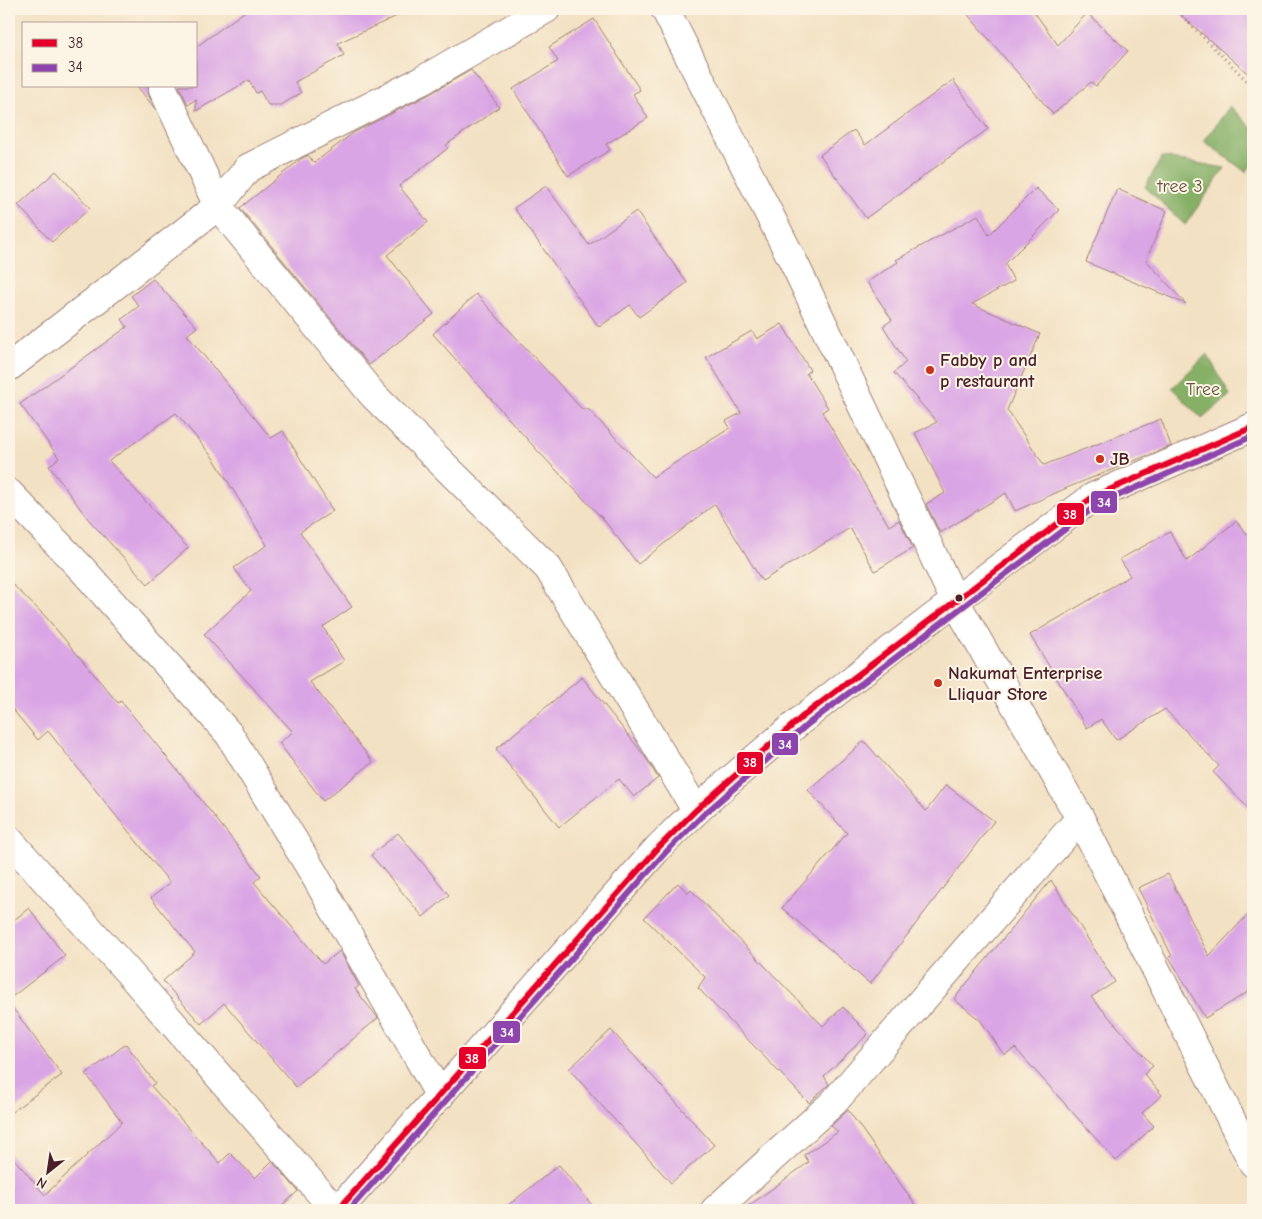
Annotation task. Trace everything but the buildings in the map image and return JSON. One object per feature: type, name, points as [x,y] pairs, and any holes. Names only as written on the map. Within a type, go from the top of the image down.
[{"type":"street","points":[[9,368],[218,206],[248,168],[421,81],[546,9]]},
{"type":"street","points":[[664,9],[796,265],[955,601],[1080,818],[1253,1163]]},
{"type":"street","points":[[163,89],[218,206],[373,395],[548,568],[696,810]]},
{"type":"street","points":[[9,840],[130,974],[336,1210],[440,1096],[659,847],[696,810],[802,717],[1093,496],[1253,426]]},
{"type":"street","points":[[9,493],[83,570],[229,734],[314,874],[440,1096]]},
{"type":"street","points":[[715,1210],[834,1102],[1080,818]]},
{"type":"path","points":[[1175,9],[1253,87]]},
{"type":"green space","points":[[1230,106],[1253,129],[1253,163],[1246,172],[1204,141]]},
{"type":"green space","name":"tree 3","points":[[1162,157],[1225,168],[1185,225],[1145,187]]},
{"type":"green space","name":"Tree","points":[[1207,354],[1230,395],[1202,419],[1172,388]]},
{"type":"transit line","name":"38","points":[[338,1210],[659,847],[696,810],[802,717],[1093,497],[1253,427]]},
{"type":"transit line","name":"34","points":[[349,1210],[665,853],[702,816],[808,724],[1097,505],[1253,436]]},
{"type":"place","name":"Fabby p and p restaurant","points":[[930,370]]},
{"type":"place","name":"JB","points":[[1100,459]]},
{"type":"place","name":"Nakumat Enterprise Lliquar Store","points":[[938,683]]}]
